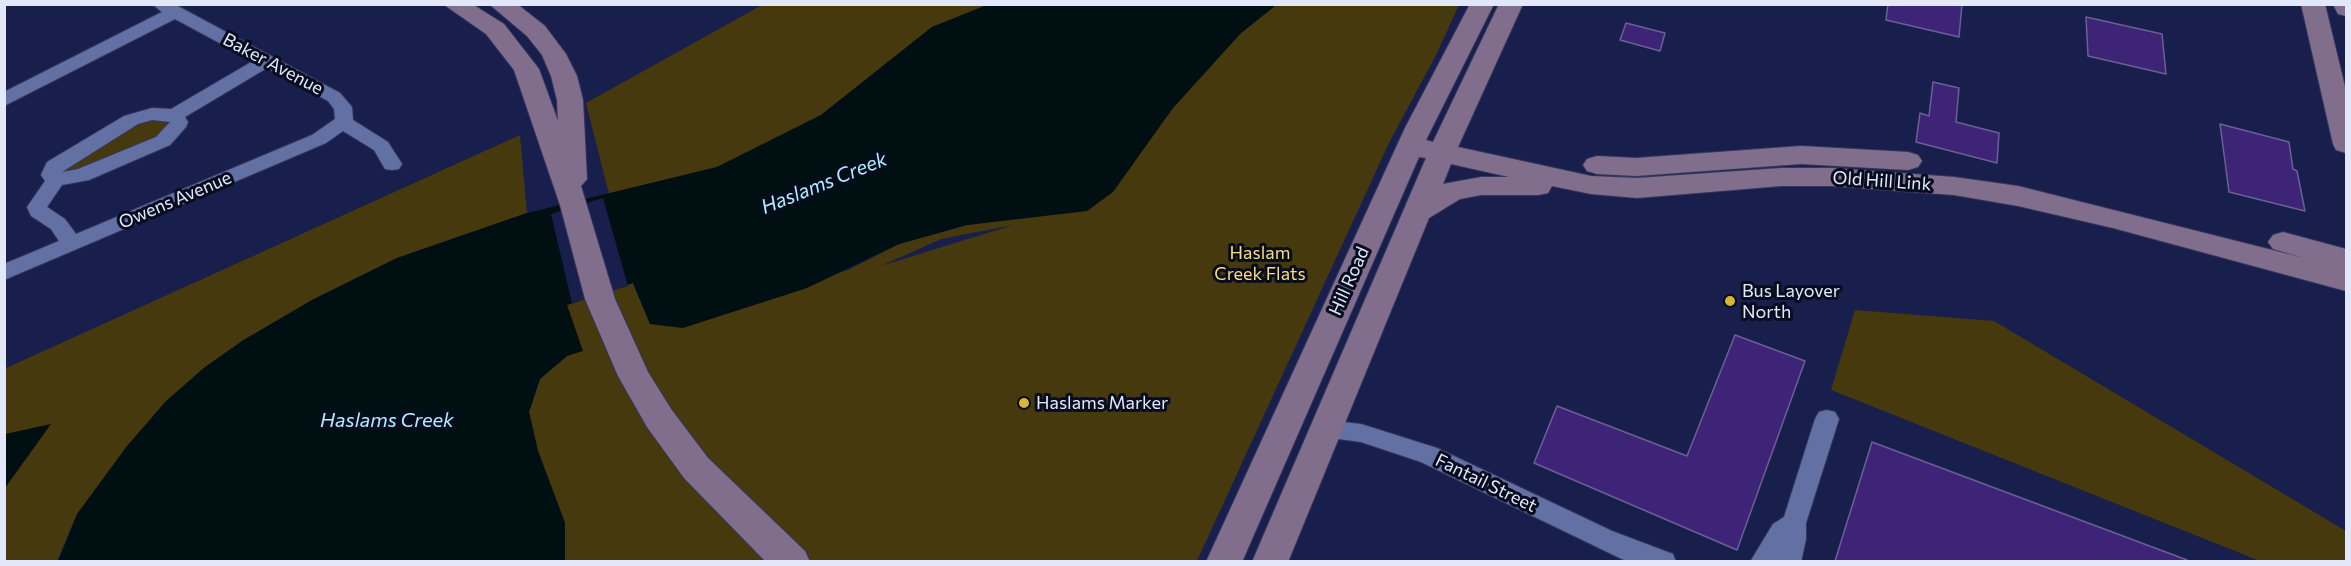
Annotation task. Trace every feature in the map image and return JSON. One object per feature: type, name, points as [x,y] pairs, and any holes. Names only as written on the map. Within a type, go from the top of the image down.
[{"type":"street","points":[[455,4],[495,29],[526,69],[574,205],[600,299],[634,376],[659,418],[696,468],[772,545],[792,561]]},
{"type":"street","points":[[501,4],[536,31],[554,54],[564,76],[570,100],[574,205]]},
{"type":"street","name":"Hill Road","points":[[1224,561],[1414,137],[1482,4]]},
{"type":"street","name":"Hill Road","points":[[1270,561],[1469,90],[1511,4]]},
{"type":"street","points":[[2313,4],[2346,144]]},
{"type":"street","points":[[2345,4],[2346,9]]},
{"type":"street","points":[[6,97],[167,8]]},
{"type":"street","name":"Baker Avenue","points":[[167,8],[334,97],[344,107],[343,123]]},
{"type":"street","points":[[56,180],[51,176],[54,167],[131,120],[152,114],[174,115],[266,60]]},
{"type":"street","points":[[72,244],[58,224],[38,211],[37,207],[56,180],[82,175],[162,141],[177,127],[179,122],[174,115]]},
{"type":"street","points":[[343,123],[381,146],[392,164]]},
{"type":"street","name":"Owens Avenue","points":[[4,273],[319,139],[343,123]]},
{"type":"street","name":"Old Hill Link","points":[[1414,137],[1591,185],[1637,188],[1781,177],[1832,177],[1954,186],[2018,196],[2103,216],[2346,280]]},
{"type":"street","name":"Old Hill Link","points":[[1447,145],[1592,165],[1636,167],[1801,155],[1854,156],[1958,166],[2049,182],[2346,258]]},
{"type":"street","points":[[1416,213],[1439,197],[1467,188],[1591,185]]},
{"type":"street","points":[[1788,561],[1794,539],[1794,523],[1827,420]]},
{"type":"street","points":[[1278,441],[1324,429]]},
{"type":"street","name":"Fantail Street","points":[[1324,429],[1361,433],[1429,455],[1651,560]]},
{"type":"street","points":[[1762,561],[1782,532],[1794,523]]},
{"type":"green space","points":[[762,5],[997,5],[932,27],[821,115],[717,167],[609,194],[586,103]]},
{"type":"green space","name":"Haslam Creek Flats","points":[[1276,5],[1459,5],[1436,55],[1389,143],[1197,561],[565,561],[565,523],[538,451],[529,412],[540,379],[567,356],[567,305],[633,283],[650,324],[848,270],[899,244],[967,225],[1020,218],[1173,108],[1240,34]],"holes":[[[1013,225],[883,265],[941,239]]]},
{"type":"green space","points":[[150,118],[174,122],[161,137],[74,173],[62,171],[140,121]]},
{"type":"green space","points":[[520,135],[527,213],[397,258],[312,300],[242,341],[77,514],[57,561],[5,561],[4,369]]},
{"type":"green space","points":[[1855,310],[1994,321],[2346,531],[2345,561],[2260,561],[1831,390]]},
{"type":"water","name":"Haslams Creek","points":[[989,4],[1276,5],[1240,34],[1173,108],[1113,192],[1087,211],[967,225],[899,244],[807,288],[683,328],[650,324],[633,283],[567,305],[583,351],[567,356],[540,379],[529,412],[538,451],[565,523],[565,561],[58,562],[77,514],[127,446],[166,401],[205,367],[242,341],[312,300],[397,258],[527,213],[717,167],[821,115],[932,27]]},
{"type":"water","points":[[51,424],[5,488],[5,434]]},
{"type":"pier","points":[[603,198],[628,286],[572,303],[551,214]]},
{"type":"building","points":[[1888,4],[1962,4],[1959,37],[1886,20]]},
{"type":"building","points":[[2086,17],[2162,34],[2166,74],[2088,56]]},
{"type":"building","points":[[1626,23],[1665,33],[1660,51],[1620,40]]},
{"type":"building","points":[[1933,82],[1959,88],[1956,122],[1999,133],[1997,163],[1916,142],[1920,113],[1929,116]]},
{"type":"building","points":[[2220,124],[2289,142],[2293,169],[2297,171],[2305,211],[2229,192]]},
{"type":"building","points":[[1735,335],[1805,361],[1737,550],[1534,463],[1557,406],[1687,456]]},
{"type":"building","points":[[1872,442],[2187,560],[2187,561],[1835,561]]},
{"type":"place","name":"Bus Layover North","points":[[1730,301]]},
{"type":"place","name":"Haslams Marker","points":[[1024,403]]}]
